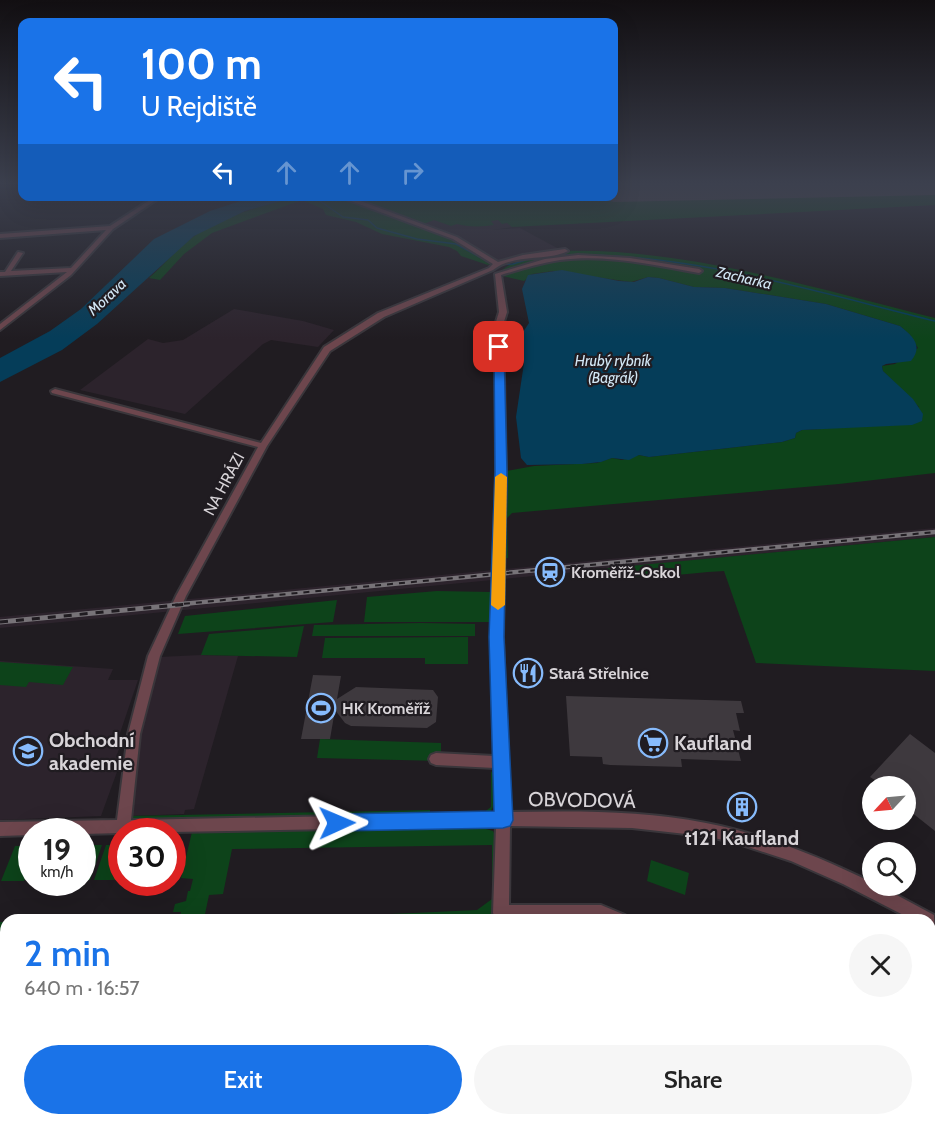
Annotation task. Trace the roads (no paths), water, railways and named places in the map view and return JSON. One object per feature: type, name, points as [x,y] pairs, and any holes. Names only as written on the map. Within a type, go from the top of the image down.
[{"type":"street","points":[[0,236],[21,234]]},
{"type":"street","points":[[0,328],[56,286],[105,234]]},
{"type":"street","points":[[445,234],[455,238],[495,267],[520,267],[564,257],[590,257],[699,271]]},
{"type":"street","name":"NA HRÁZI","points":[[124,818],[134,734],[154,656],[181,596],[262,446],[327,350],[381,315],[495,267],[523,256],[566,251]]},
{"type":"street","points":[[4,274],[20,253]]},
{"type":"street","points":[[495,267],[502,312],[499,325],[501,472],[496,637],[502,762],[501,914]]},
{"type":"street","points":[[4,274],[72,270]]},
{"type":"street","points":[[55,391],[262,446]]},
{"type":"street","points":[[436,759],[502,762]]},
{"type":"street","name":"OBVODOVÁ","points":[[186,825],[503,820],[640,821],[706,830],[746,840],[829,870],[917,914]]},
{"type":"street","name":"OBVODOVÁ","points":[[0,829],[108,826]]},
{"type":"street","points":[[568,914],[604,914]]},
{"type":"water","name":"Morava","points":[[163,234],[197,234],[97,324],[62,350],[0,382],[0,358],[50,331],[81,309],[154,239]]},
{"type":"water","name":"Hrubý rybník (Bagrák)","points":[[562,270],[619,281],[634,282],[648,277],[659,278],[694,287],[725,288],[826,304],[900,326],[915,342],[915,356],[911,361],[886,364],[882,366],[883,371],[913,399],[923,414],[922,421],[912,425],[802,430],[796,433],[795,438],[782,442],[649,457],[639,455],[629,460],[612,458],[582,464],[527,465],[521,458],[516,417],[524,363],[521,335],[529,323],[522,289],[528,275]]},
{"type":"waterway","name":"Zacharka","points":[[400,234],[456,244],[494,265],[513,264],[532,258]]},
{"type":"waterway","name":"Zacharka","points":[[558,255],[606,255],[701,266],[795,286],[935,321]]},
{"type":"railway","points":[[172,605],[935,532]]},
{"type":"railway","points":[[0,622],[188,604]]},
{"type":"place","name":"Kroměříž-Oskol","points":[[550,572]]},
{"type":"place","name":"Stará Střelnice","points":[[528,673]]},
{"type":"place","name":"HK Kroměříž","points":[[321,708]]},
{"type":"place","name":"Kaufland","points":[[653,743]]},
{"type":"place","name":"Obchodní akademie","points":[[28,751]]},
{"type":"place","name":"t121 Kaufland","points":[[742,807]]}]
